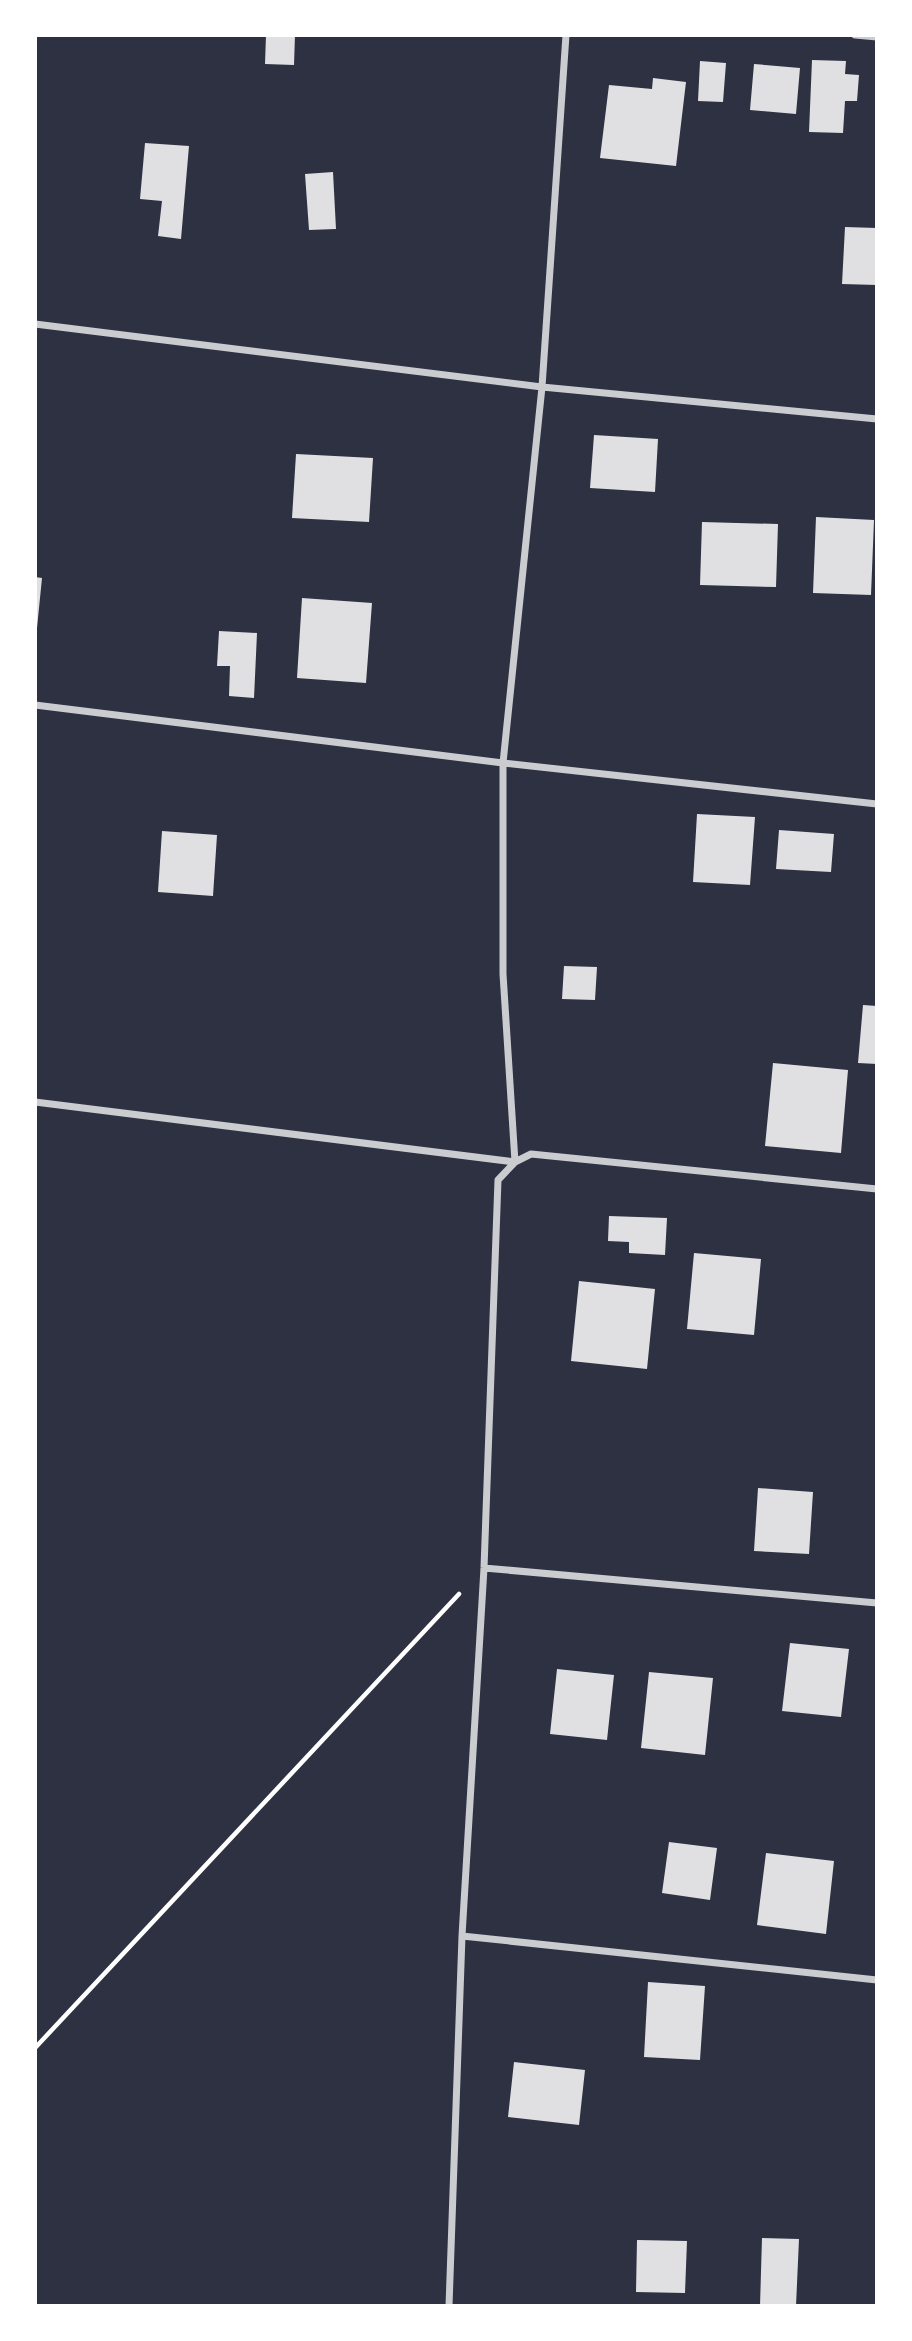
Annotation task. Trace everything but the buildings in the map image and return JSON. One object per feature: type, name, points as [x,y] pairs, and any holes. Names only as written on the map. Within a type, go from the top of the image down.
[{"type":"street","points":[[514,1161],[503,974],[503,764],[542,387],[566,35]]},
{"type":"street","points":[[855,35],[877,37]]},
{"type":"street","points":[[35,324],[542,387],[877,419]]},
{"type":"street","points":[[35,705],[503,764],[877,804]]},
{"type":"street","points":[[35,1102],[514,1161]]},
{"type":"street","points":[[449,2306],[462,1936],[484,1568],[498,1180],[514,1161],[531,1154],[877,1189]]},
{"type":"street","points":[[484,1568],[877,1603]]},
{"type":"street","points":[[462,1936],[877,1980]]},
{"type":"path","points":[[35,2048],[484,1568]]}]
